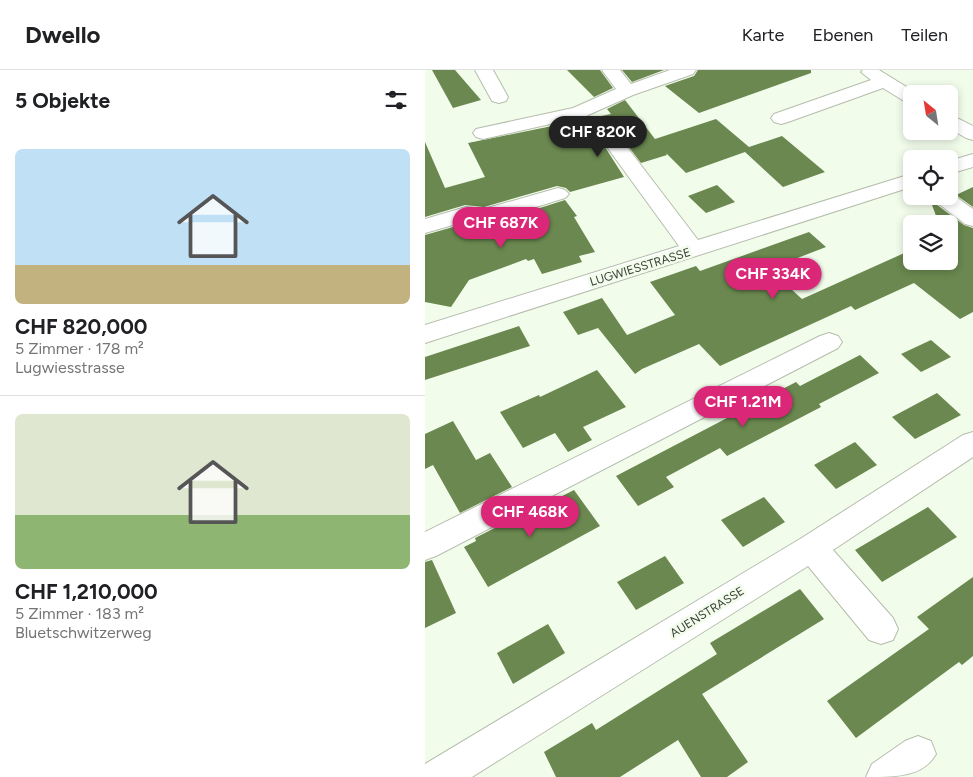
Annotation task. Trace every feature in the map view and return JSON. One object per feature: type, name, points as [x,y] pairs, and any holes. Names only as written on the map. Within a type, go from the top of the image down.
[{"type":"street","points":[[611,70],[627,91]]},
{"type":"street","points":[[483,133],[579,112],[627,91],[687,70]]},
{"type":"street","points":[[486,73],[499,97]]},
{"type":"street","points":[[781,118],[878,74],[903,91]]},
{"type":"street","points":[[958,125],[973,134]]},
{"type":"street","points":[[617,148],[694,250]]},
{"type":"street","points":[[958,165],[973,160]]},
{"type":"street","name":"LUGWIESSTRASSE","points":[[425,334],[903,183]]},
{"type":"street","points":[[425,226],[465,214],[485,216],[558,194]]},
{"type":"street","points":[[954,205],[973,219]]},
{"type":"street","points":[[425,547],[829,342]]},
{"type":"street","name":"AUENSTRASSE","points":[[438,777],[811,548],[973,443]]},
{"type":"street","points":[[811,548],[881,629]]},
{"type":"street","points":[[885,777],[918,754]]},
{"type":"building","points":[[432,70],[455,70],[481,100],[453,108]]},
{"type":"building","points":[[567,70],[600,70],[613,88],[594,97]]},
{"type":"building","points":[[622,70],[664,70],[632,82]]},
{"type":"building","points":[[698,70],[811,70],[811,73],[699,113],[665,86],[694,76]]},
{"type":"building","points":[[625,100],[655,139],[716,119],[749,147],[782,136],[825,172],[783,187],[745,152],[686,173],[666,153],[667,155],[641,163],[625,142],[616,139],[609,142],[605,147],[624,177],[570,192],[566,188],[557,186],[484,207],[465,205],[425,217],[425,142],[445,188],[485,177],[468,143],[611,114],[607,109]]},
{"type":"building","points":[[717,185],[735,202],[706,213],[688,196]]},
{"type":"building","points":[[973,187],[973,207],[958,196],[958,194]]},
{"type":"building","points":[[565,200],[577,216],[574,217],[595,252],[579,256],[582,262],[542,274],[534,259],[528,261],[526,259],[469,280],[451,307],[425,302],[425,235],[467,223],[486,225]]},
{"type":"building","points":[[932,205],[937,205],[951,215],[936,215]]},
{"type":"building","points":[[958,220],[973,228],[973,312],[960,319],[914,283],[855,310],[851,306],[720,366],[699,344],[642,369],[635,374],[598,328],[578,335],[563,312],[602,298],[627,335],[675,315],[650,282],[696,266],[700,271],[809,232],[826,247],[769,269],[802,299],[903,254],[903,270],[958,270]]},
{"type":"building","points":[[519,326],[530,346],[425,380],[425,357]]},
{"type":"building","points":[[931,340],[951,357],[921,372],[901,354]]},
{"type":"building","points":[[860,355],[879,373],[819,404],[821,407],[727,456],[720,448],[666,477],[674,487],[638,506],[616,476],[796,382],[800,386]]},
{"type":"building","points":[[597,370],[626,407],[583,427],[592,440],[568,452],[555,433],[523,448],[500,412],[539,395],[540,397]]},
{"type":"building","points":[[937,393],[961,415],[915,439],[892,417]]},
{"type":"building","points":[[453,421],[476,460],[490,453],[512,487],[460,513],[433,465],[425,469],[425,434]]},
{"type":"building","points":[[855,442],[877,465],[836,489],[814,465]]},
{"type":"building","points":[[574,490],[600,526],[488,587],[464,547],[476,541],[475,538]]},
{"type":"building","points":[[764,497],[785,522],[743,547],[721,520]]},
{"type":"building","points":[[928,507],[957,537],[882,582],[855,550]]},
{"type":"building","points":[[665,556],[684,583],[636,610],[617,582]]},
{"type":"building","points":[[432,560],[456,613],[425,628],[425,562]]},
{"type":"building","points":[[973,577],[973,656],[962,665],[959,662],[856,738],[827,701],[929,629],[917,617]]},
{"type":"building","points":[[800,589],[824,619],[702,694],[748,762],[727,777],[701,777],[678,740],[620,777],[556,777],[544,752],[592,723],[596,730],[717,654],[710,643]]},
{"type":"building","points":[[548,624],[565,653],[513,684],[497,653]]}]
